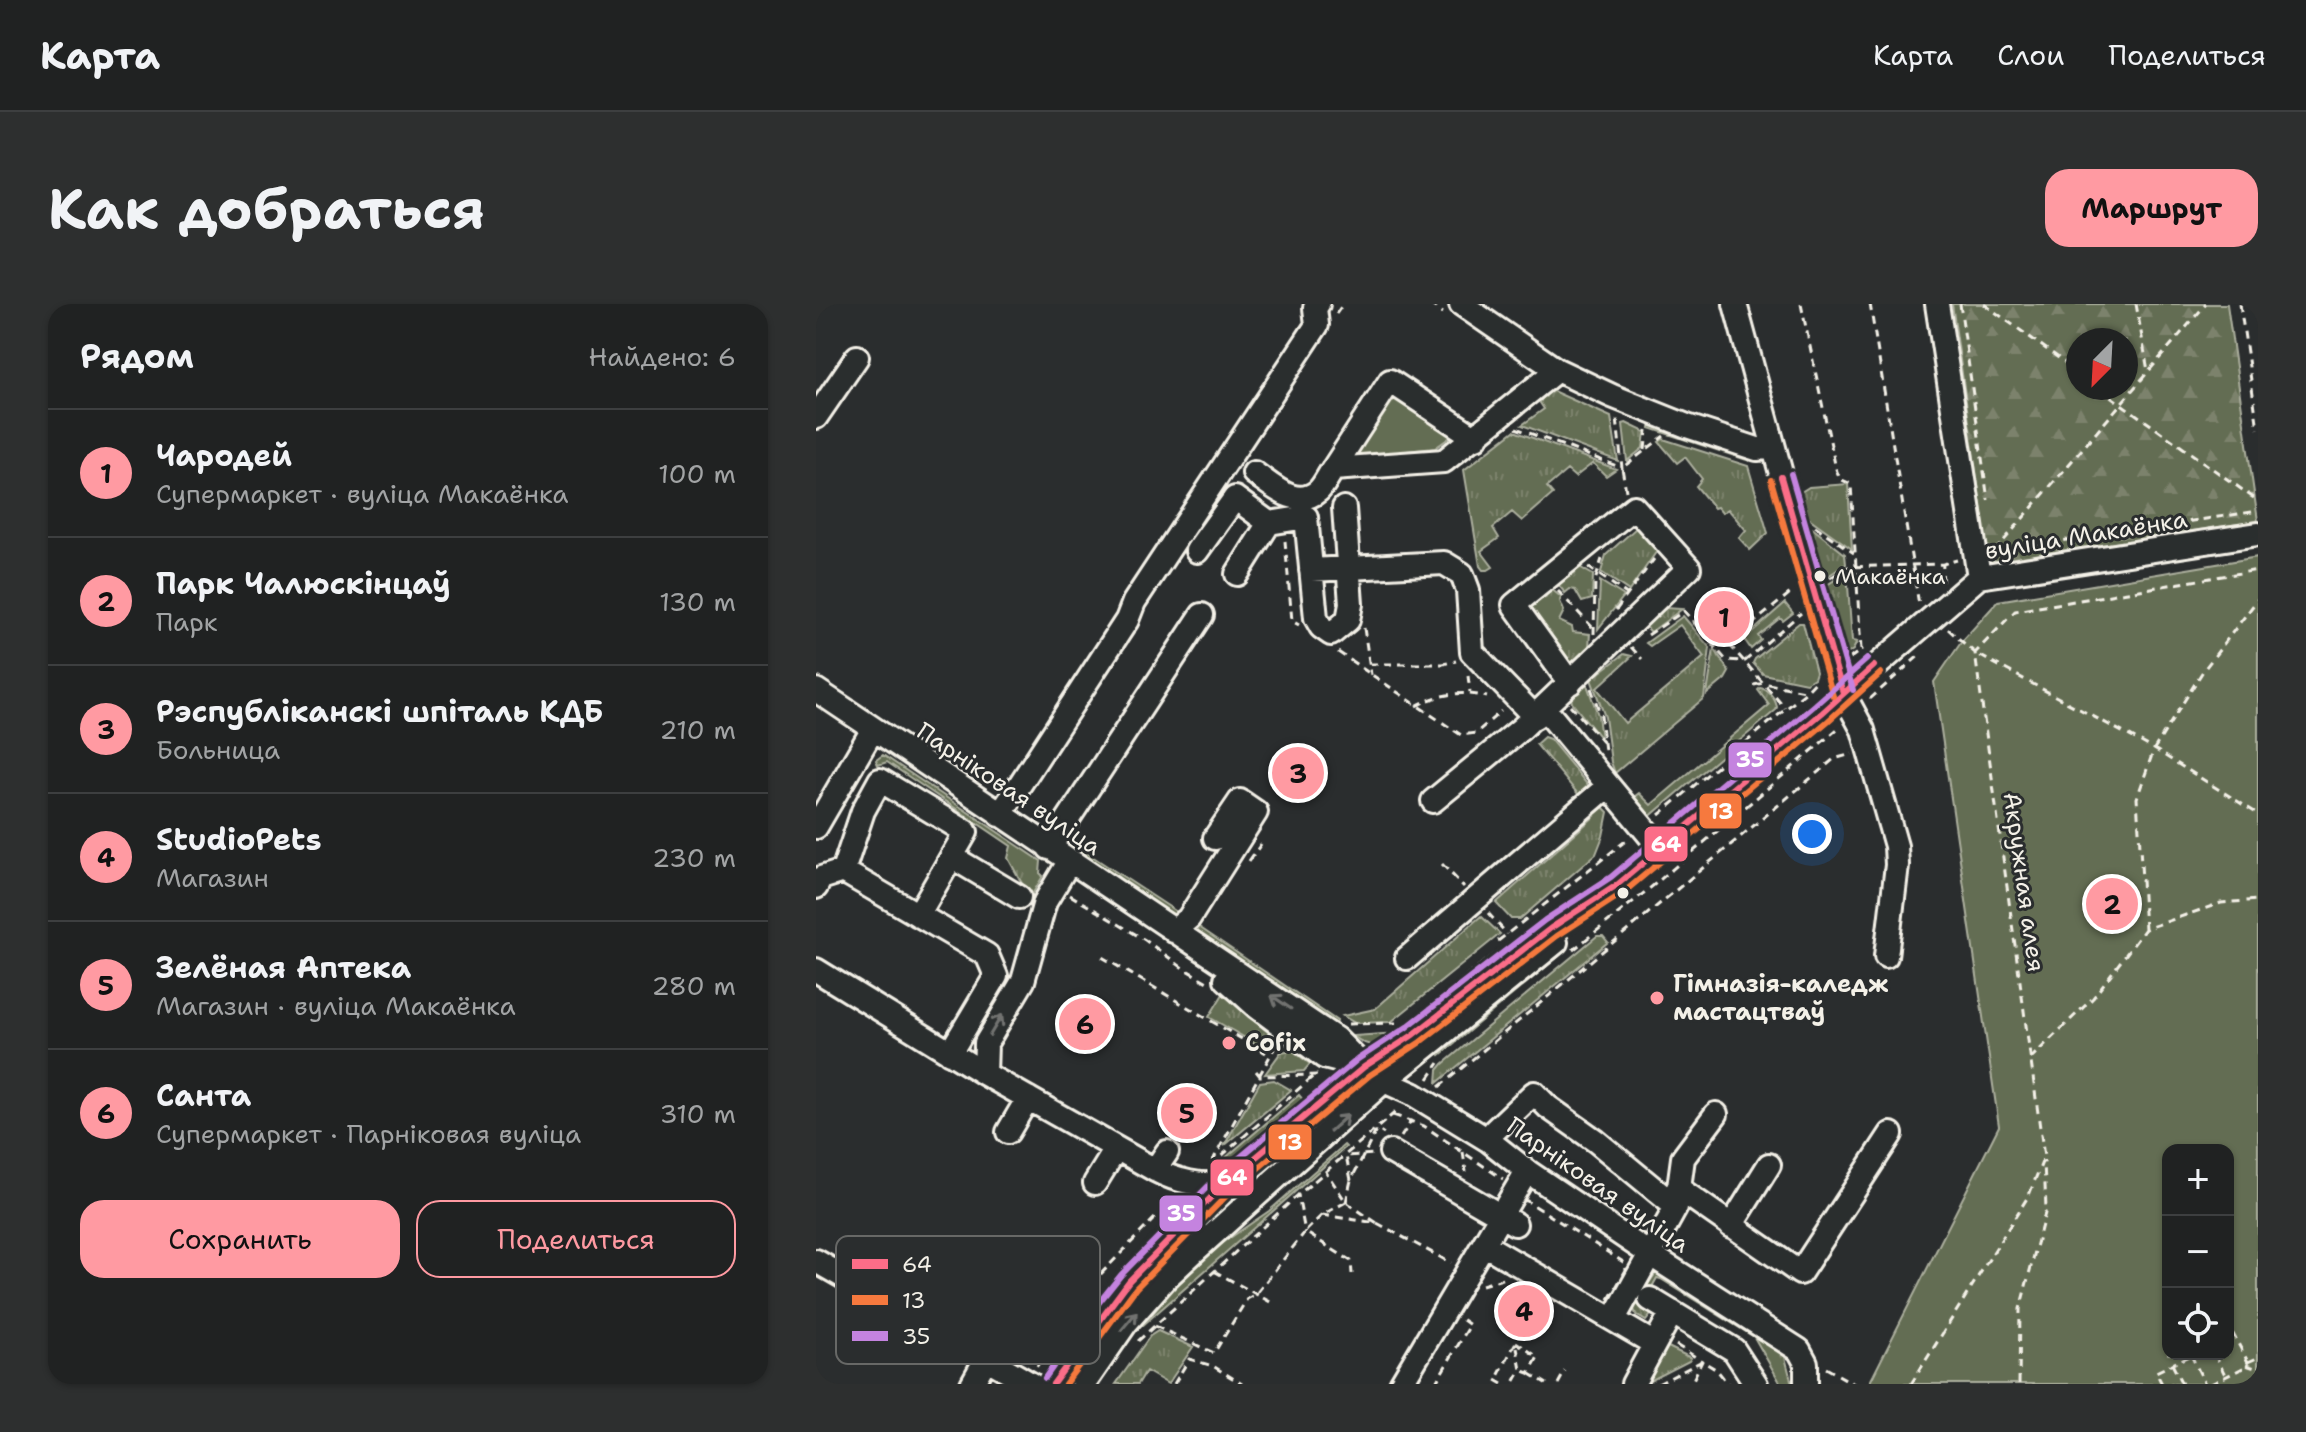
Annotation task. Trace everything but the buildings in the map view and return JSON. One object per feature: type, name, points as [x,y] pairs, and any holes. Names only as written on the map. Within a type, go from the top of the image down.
[{"type":"street","points":[[1000,815],[1127,620],[1134,602],[1317,325],[1315,308],[1318,304]]},
{"type":"street","points":[[1461,304],[1557,370],[1640,409],[1757,449],[1772,447]]},
{"type":"street","points":[[1735,304],[1772,447],[1843,693],[1863,730],[1896,855],[1886,956]]},
{"type":"street","points":[[1937,304],[1979,577]]},
{"type":"street","points":[[816,417],[857,357]]},
{"type":"street","points":[[1333,469],[1444,461],[1557,370]]},
{"type":"street","points":[[1254,473],[1292,499],[1307,497],[1318,491],[1390,381],[1476,438]]},
{"type":"street","points":[[1197,551],[1235,498],[1276,522],[1306,517],[1316,618],[1321,627],[1331,634],[1348,620],[1351,604],[1344,508]]},
{"type":"street","points":[[1433,801],[1539,713],[1570,693],[1689,568],[1634,507],[1514,605],[1570,693]]},
{"type":"street","points":[[1237,574],[1276,522]]},
{"type":"street","name":"вуліца Макаёнка","points":[[1100,1317],[1129,1281],[1225,1183],[1364,1067],[1413,1035],[1490,973],[1661,849],[1979,577],[2258,534]]},
{"type":"street","points":[[1311,570],[1444,563],[1462,574],[1468,590],[1472,652],[1539,713],[1608,786],[1661,849]]},
{"type":"street","points":[[1049,848],[1202,615]]},
{"type":"street","name":"Парніковая вуліца","points":[[816,690],[1336,1039],[1364,1067],[1384,1081],[1413,1094],[1488,1140],[1521,1179],[1648,1253],[1799,1350],[1806,1363],[1806,1384]]},
{"type":"street","points":[[816,827],[873,729]]},
{"type":"street","points":[[843,871],[863,811],[880,780],[966,832],[918,915]]},
{"type":"street","points":[[1407,958],[1608,786]]},
{"type":"street","points":[[1174,931],[1189,918],[1256,812],[1240,801],[1215,838]]},
{"type":"street","points":[[952,857],[1019,897]]},
{"type":"street","points":[[997,1075],[986,1043],[1023,981],[1045,902],[1069,862]]},
{"type":"street","points":[[816,887],[821,878],[843,871],[987,955],[996,976],[950,1053]]},
{"type":"street","name":"вуліца Макаёнка","points":[[1100,1361],[1126,1323],[1165,1279],[1384,1081],[1559,940],[1604,893]]},
{"type":"street","points":[[816,970],[950,1053],[997,1075],[1028,1098],[1116,1149],[1205,1184],[1225,1183]]},
{"type":"street","points":[[1488,1140],[1534,1093],[1548,1107],[1677,1198],[1731,1226],[1800,1273],[1891,1134]]},
{"type":"street","points":[[1008,1132],[1028,1098]]},
{"type":"street","points":[[1614,1319],[1677,1198],[1683,1158],[1716,1114]]},
{"type":"street","points":[[1390,1145],[1508,1219]]},
{"type":"street","points":[[1095,1183],[1116,1149]]},
{"type":"street","points":[[1731,1226],[1769,1165]]},
{"type":"street","points":[[1163,1166],[1182,1190],[1187,1205],[1182,1225]]},
{"type":"street","points":[[1401,1384],[1473,1280],[1485,1245],[1508,1219],[1521,1179]]},
{"type":"street","points":[[1485,1245],[1614,1319],[1656,1339]]},
{"type":"street","points":[[816,1261],[836,1273]]},
{"type":"street","points":[[1650,1299],[1734,1350],[1756,1384]]},
{"type":"street","points":[[1633,1384],[1672,1312]]},
{"type":"street","points":[[972,1384],[983,1364]]},
{"type":"street","points":[[995,1364],[1031,1384]]},
{"type":"street","name":"вуліца Макаёнка","points":[[1053,1384],[1067,1364]]},
{"type":"street","name":"вуліца Макаёнка","points":[[1084,1384],[1098,1364]]},
{"type":"path","points":[[1801,304],[1836,469],[1840,479],[1851,484],[1861,650]]},
{"type":"path","points":[[1870,304],[1920,609],[1931,599]]},
{"type":"path","points":[[1960,304],[1989,505]]},
{"type":"path","points":[[1984,304],[2066,363]]},
{"type":"path","points":[[2136,304],[2148,371]]},
{"type":"path","points":[[1995,551],[2206,304]]},
{"type":"path","points":[[2240,304],[2258,429]]},
{"type":"path","points":[[2116,400],[2258,501]]},
{"type":"path","points":[[1617,416],[1629,512]]},
{"type":"path","points":[[1497,421],[1622,468]]},
{"type":"path","points":[[1622,468],[1664,436]]},
{"type":"path","points":[[1995,551],[2258,511]]},
{"type":"path","points":[[1276,522],[1292,621],[1304,628]]},
{"type":"path","points":[[1816,527],[1854,553]]},
{"type":"path","points":[[1993,536],[1995,551]]},
{"type":"path","points":[[1611,616],[1666,542]]},
{"type":"path","points":[[1575,556],[1628,595]]},
{"type":"path","points":[[1822,583],[1848,567],[1943,564],[1964,557]]},
{"type":"path","points":[[1942,588],[1943,564]]},
{"type":"path","points":[[1975,653],[2015,611],[2258,570]]},
{"type":"path","points":[[1547,579],[1594,629]]},
{"type":"path","points":[[1729,643],[1797,588]]},
{"type":"path","points":[[2145,929],[2137,798],[2154,749],[2203,671],[2258,599]]},
{"type":"path","points":[[1644,638],[1684,611],[1726,660],[1745,661],[1804,611]]},
{"type":"path","points":[[1363,618],[1371,675]]},
{"type":"path","points":[[1593,638],[1602,627]]},
{"type":"path","points":[[1945,627],[1975,653],[2154,749],[2258,814]]},
{"type":"path","points":[[1497,942],[1644,827],[1785,708],[1720,634]]},
{"type":"path","points":[[1631,647],[1642,659]]},
{"type":"path","points":[[1655,884],[1927,647]]},
{"type":"path","points":[[1338,652],[1461,735],[1476,733],[1508,705]]},
{"type":"path","name":"Акружная алея","points":[[1911,1384],[2029,1195],[2044,1157],[1975,653]]},
{"type":"path","points":[[1370,664],[1443,664],[1466,655]]},
{"type":"path","points":[[1467,668],[1470,692]]},
{"type":"path","points":[[1754,685],[1763,683],[1806,692]]},
{"type":"path","points":[[1416,706],[1432,697],[1470,692],[1489,697]]},
{"type":"path","points":[[1570,693],[1605,744]]},
{"type":"path","points":[[1435,1091],[1834,759],[1869,750]]},
{"type":"path","points":[[2030,1059],[2093,998],[2145,929],[2221,903],[2258,900]]},
{"type":"path","points":[[1102,957],[1271,1056]]},
{"type":"path","points":[[1163,1004],[1168,996]]},
{"type":"path","points":[[1348,1024],[1399,1023]]},
{"type":"path","points":[[1211,1165],[1278,1038]]},
{"type":"path","points":[[1256,1071],[1260,1076]]},
{"type":"path","points":[[1260,1076],[1317,1075]]},
{"type":"path","points":[[1137,1342],[1298,1195],[1400,1108]]},
{"type":"path","points":[[1393,1115],[1412,1120],[1521,1179]]},
{"type":"path","points":[[1377,1129],[1390,1145]]},
{"type":"path","points":[[1154,1325],[1214,1353],[1247,1299],[1256,1294],[1305,1232],[1322,1215],[1346,1202],[1351,1180],[1377,1129]]},
{"type":"path","points":[[1346,1156],[1351,1180]]},
{"type":"path","points":[[2019,1384],[2020,1309],[2046,1209],[2044,1157]]},
{"type":"path","points":[[1326,1172],[1346,1202],[1473,1280],[1513,1275]]},
{"type":"path","points":[[1298,1195],[1305,1232],[1351,1261],[1352,1274]]},
{"type":"path","points":[[1522,1200],[1527,1201],[1625,1263],[1626,1270],[1608,1301],[1602,1304],[1502,1246],[1500,1235],[1504,1231],[1511,1232],[1508,1219],[1520,1216],[1518,1204],[1522,1200]]},
{"type":"path","points":[[1322,1215],[1377,1223]]},
{"type":"path","points":[[1214,1271],[1274,1304]]},
{"type":"path","points":[[1435,1384],[1470,1325],[1460,1318]]},
{"type":"path","points":[[2234,1336],[2247,1364],[2258,1369]]},
{"type":"path","points":[[1656,1339],[1717,1370],[1728,1384]]},
{"type":"path","points":[[1513,1384],[1521,1370],[1516,1342]]},
{"type":"path","points":[[1516,1342],[1538,1357],[1529,1373]]},
{"type":"path","points":[[1503,1384],[1496,1380],[1516,1342]]},
{"type":"path","points":[[2211,1384],[2257,1358],[2258,1361]]},
{"type":"path","points":[[1174,1384],[1189,1359],[1213,1366],[1242,1384]]},
{"type":"path","points":[[2162,1384],[2156,1372],[2180,1360]]},
{"type":"path","points":[[2194,1360],[2205,1384]]},
{"type":"path","points":[[2218,1360],[2226,1377]]},
{"type":"path","points":[[1658,1384],[1702,1361]]},
{"type":"path","points":[[1691,1384],[1702,1361]]},
{"type":"path","points":[[2172,1364],[2182,1384]]},
{"type":"path","points":[[1521,1370],[1547,1384]]},
{"type":"path","points":[[1830,1370],[1854,1384]]},
{"type":"path","points":[[1558,1384],[1565,1371]]},
{"type":"green space","points":[[1952,304],[2227,304],[2258,521],[1989,562]]},
{"type":"green space","points":[[1546,388],[1611,417],[1618,461],[1522,425],[1544,409],[1540,403]]},
{"type":"green space","points":[[1392,391],[1456,433],[1435,448],[1349,457]]},
{"type":"green space","points":[[1651,422],[1743,455],[1750,461],[1650,428]]},
{"type":"green space","points":[[1623,424],[1645,432],[1643,448],[1627,461]]},
{"type":"green space","points":[[1514,431],[1616,469],[1606,476],[1593,463],[1575,477],[1567,470],[1547,487],[1553,494],[1522,521],[1512,512],[1493,528],[1499,538],[1481,551],[1493,567],[1483,570],[1464,470]]},
{"type":"green space","points":[[1663,439],[1748,466],[1768,533],[1750,550],[1739,538],[1746,530],[1728,509],[1722,513],[1717,507],[1714,508],[1696,486],[1702,479],[1685,457],[1677,463],[1659,442]]},
{"type":"green space","points":[[1848,484],[1852,549],[1806,516],[1798,494],[1809,487]]},
{"type":"green space","points":[[1637,527],[1659,548],[1629,591],[1601,572],[1606,555]]},
{"type":"green space","points":[[1811,527],[1845,554],[1846,564],[1825,578]]},
{"type":"green space","points":[[2258,557],[2258,1384],[1869,1384],[1999,1126],[1934,682],[1962,641],[1998,601]]},
{"type":"green space","points":[[1576,565],[1593,575],[1592,599],[1582,602],[1575,590],[1565,593],[1556,582]]},
{"type":"green space","points":[[1847,572],[1852,641],[1857,642],[1847,654],[1827,585]]},
{"type":"green space","points":[[1600,581],[1624,596],[1598,629]]},
{"type":"green space","points":[[1550,588],[1561,597],[1564,611],[1559,621],[1572,627],[1573,632],[1590,634],[1588,658],[1570,673],[1530,620],[1532,603]]},
{"type":"green space","points":[[1785,603],[1793,613],[1783,621],[1780,618],[1758,636],[1761,640],[1751,649],[1744,639]]},
{"type":"green space","points":[[1665,608],[1682,609],[1651,632],[1644,625]]},
{"type":"green space","points":[[1683,616],[1710,648],[1704,698],[1615,773],[1605,717],[1591,679],[1624,654],[1632,656],[1597,688],[1625,723],[1704,657],[1680,625],[1650,646],[1646,643]]},
{"type":"green space","points":[[1803,623],[1816,672],[1814,678],[1806,683],[1763,674],[1753,663],[1755,659]]},
{"type":"green space","points":[[1714,648],[1729,672],[1707,694]]},
{"type":"green space","points":[[1586,682],[1598,715],[1601,739],[1572,703],[1570,693]]},
{"type":"green space","points":[[1760,688],[1773,697],[1776,710],[1648,818],[1634,800],[1635,796],[1639,793],[1651,805],[1769,705],[1758,690]]},
{"type":"green space","points":[[1544,737],[1550,739],[1591,789],[1583,800],[1536,744]]},
{"type":"green space","points":[[883,755],[1041,861],[1040,873],[1043,876],[1030,898],[1008,858],[1011,846],[887,762],[878,765],[876,760]]},
{"type":"green space","points":[[1599,803],[1608,812],[1596,854],[1520,919],[1511,919],[1496,903],[1595,816],[1590,810]]},
{"type":"green space","points":[[1066,839],[1183,916],[1174,917],[1068,847]]},
{"type":"green space","points":[[1481,916],[1500,934],[1391,1022],[1355,1023],[1343,1016],[1375,1009]]},
{"type":"green space","points":[[1196,925],[1337,1021],[1336,1026],[1201,937]]},
{"type":"green space","points":[[1597,936],[1603,936],[1608,942],[1437,1083],[1438,1070],[1443,1064]]},
{"type":"green space","points":[[1559,946],[1559,956],[1440,1055],[1436,1050]]},
{"type":"green space","points":[[1223,994],[1269,1033],[1261,1047],[1209,1017]]},
{"type":"green space","points":[[1399,1033],[1376,1045],[1353,1036]]},
{"type":"green space","points":[[1292,1050],[1310,1064],[1304,1071],[1265,1074],[1281,1052]]},
{"type":"green space","points":[[1274,1080],[1291,1090],[1224,1146],[1260,1082]]},
{"type":"green space","points":[[1299,1095],[1305,1102],[1271,1125],[1208,1178],[1202,1178]]},
{"type":"green space","points":[[1321,1117],[1324,1119],[1247,1185],[1209,1226],[1146,1284],[1181,1239]]},
{"type":"green space","points":[[1344,1145],[1346,1147],[1142,1326],[1214,1249],[1269,1211]]},
{"type":"green space","points":[[1658,1270],[1779,1347],[1792,1384],[1781,1384],[1754,1337],[1661,1279],[1657,1278],[1642,1305],[1653,1312],[1646,1321],[1636,1315],[1633,1306]]},
{"type":"green space","points":[[1158,1331],[1193,1347],[1168,1384],[1146,1371],[1138,1384],[1116,1384],[1150,1336]]},
{"type":"green space","points":[[1666,1346],[1691,1358],[1644,1384]]},
{"type":"transit line","name":"35","points":[[1791,474],[1853,690]]},
{"type":"transit line","name":"64","points":[[1781,477],[1843,693]]},
{"type":"transit line","name":"13","points":[[1771,480],[1833,696]]},
{"type":"transit line","name":"35","points":[[1100,1301],[1121,1275],[1219,1175],[1358,1059],[1407,1027],[1545,920],[1611,877],[1867,659]]},
{"type":"transit line","name":"64","points":[[1100,1320],[1129,1281],[1225,1183],[1364,1067],[1413,1035],[1551,928],[1617,885],[1874,666]]},
{"type":"transit line","name":"13","points":[[1100,1337],[1136,1288],[1232,1190],[1370,1075],[1419,1043],[1557,936],[1623,893],[1881,673]]},
{"type":"transit line","name":"35","points":[[1045,1378],[1055,1364]]},
{"type":"transit line","name":"64","points":[[1053,1384],[1068,1364]]},
{"type":"transit line","name":"13","points":[[1065,1384],[1080,1364]]},
{"type":"place","name":"Макаёнка","points":[[1820,576]]},
{"type":"place","name":"Чародей","points":[[1724,617]]},
{"type":"place","name":"Рэспубліканскі шпіталь КДБ","points":[[1298,773]]},
{"type":"place","name":"Парк Чалюскінцаў","points":[[2112,904]]},
{"type":"place","name":"Гімназія-каледж мастацтваў","points":[[1657,998]]},
{"type":"place","name":"Санта","points":[[1085,1024]]},
{"type":"place","name":"Cofix","points":[[1229,1043]]},
{"type":"place","name":"Зелёная Аптека","points":[[1187,1113]]},
{"type":"place","name":"StudioPets","points":[[1524,1311]]}]
